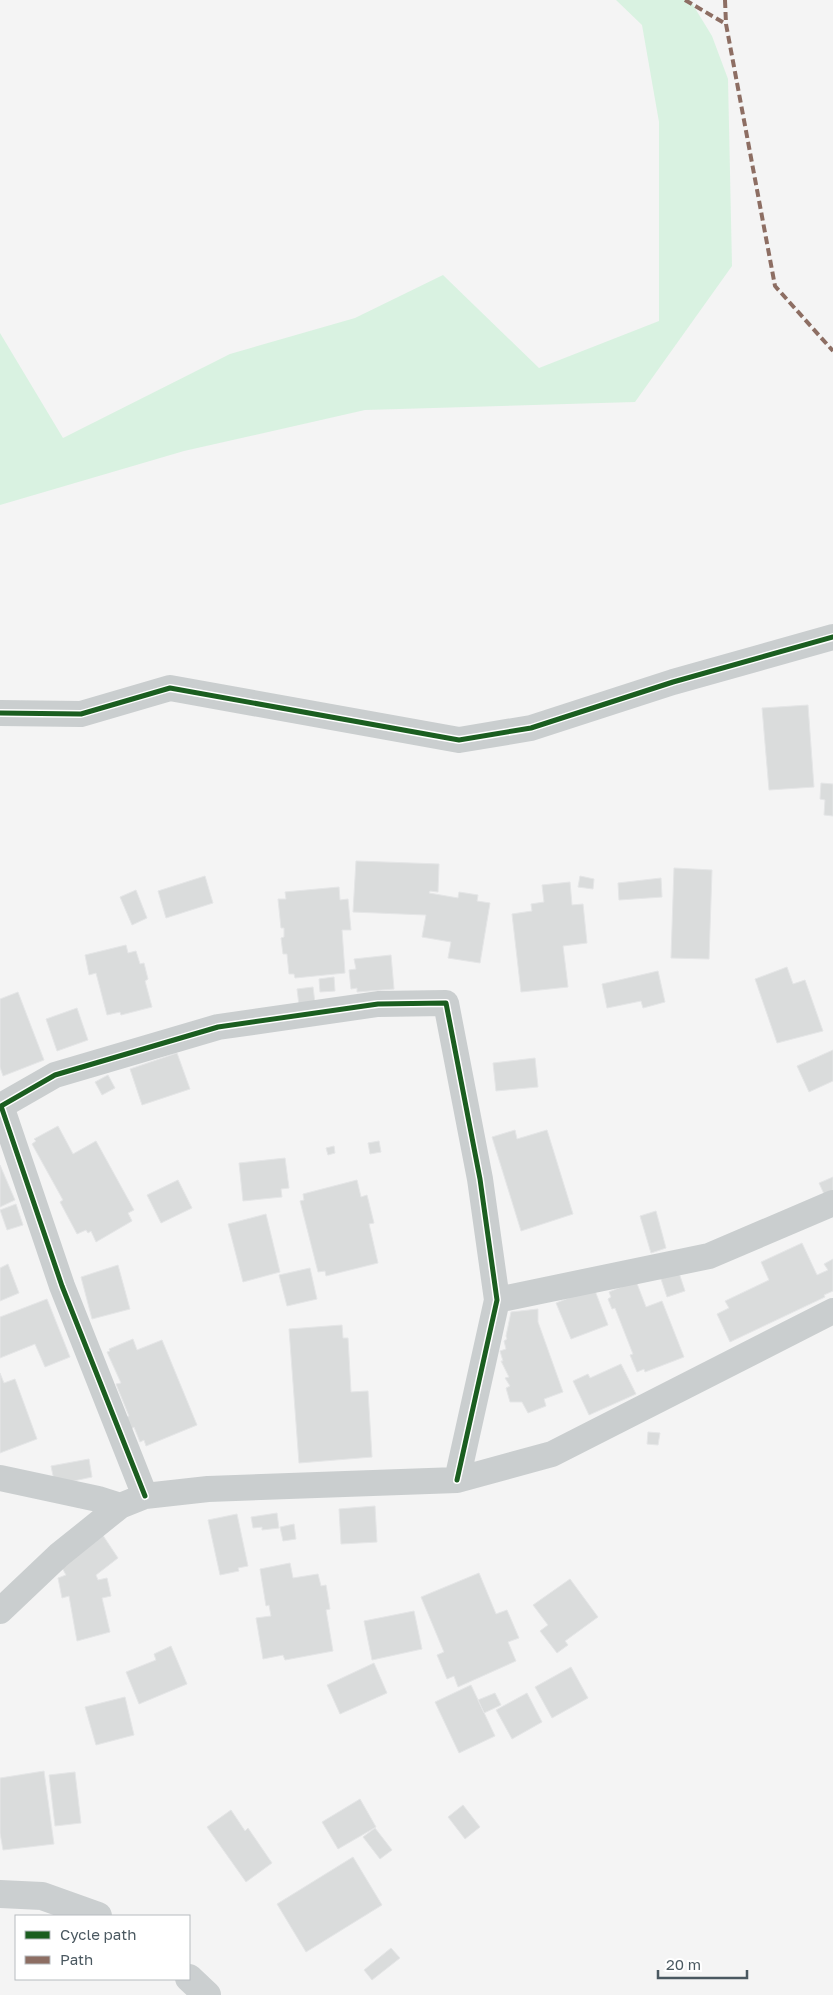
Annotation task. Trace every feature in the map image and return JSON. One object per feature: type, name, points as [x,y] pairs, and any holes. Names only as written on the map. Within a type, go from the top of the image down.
[{"type":"street","points":[[0,713],[81,714],[170,688],[459,740],[531,728],[673,682],[833,637]]},
{"type":"street","points":[[145,1496],[62,1286],[2,1106],[55,1075],[218,1027],[378,1004],[446,1003],[480,1179],[498,1300],[458,1480]]},
{"type":"street","points":[[498,1300],[709,1256],[833,1204]]},
{"type":"street","points":[[0,1611],[59,1555],[120,1506],[145,1496],[208,1489],[458,1480],[552,1454],[833,1311]]},
{"type":"street","points":[[0,1478],[98,1499],[120,1506]]},
{"type":"street","points":[[0,1894],[42,1896],[95,1915]]},
{"type":"street","points":[[190,1979],[207,1995]]},
{"type":"green space","points":[[616,0],[690,0],[712,36],[728,79],[732,266],[635,402],[365,410],[184,451],[0,505],[0,333],[63,438],[230,354],[355,318],[443,275],[539,368],[659,321],[659,122],[642,25]]},
{"type":"building","points":[[808,705],[814,787],[769,790],[762,708]]},
{"type":"building","points":[[821,783],[833,784],[833,816],[824,815],[825,800],[820,799]]},
{"type":"building","points":[[356,861],[439,864],[438,892],[430,891],[429,893],[458,898],[459,892],[478,895],[477,901],[490,903],[480,963],[448,958],[451,942],[422,937],[426,915],[353,912]]},
{"type":"building","points":[[674,868],[712,870],[709,959],[671,958]]},
{"type":"building","points":[[205,876],[213,903],[166,918],[158,891]]},
{"type":"building","points":[[580,876],[594,879],[593,889],[578,887]]},
{"type":"building","points":[[661,878],[662,897],[619,900],[618,883]]},
{"type":"building","points":[[570,882],[572,905],[583,904],[587,943],[563,946],[568,987],[521,992],[512,914],[532,911],[531,904],[544,902],[542,885]]},
{"type":"building","points":[[339,887],[340,900],[348,899],[351,930],[342,930],[345,973],[295,978],[294,974],[289,974],[287,954],[283,954],[281,938],[284,937],[284,928],[281,928],[278,899],[286,899],[285,892]]},
{"type":"building","points":[[136,890],[147,918],[132,925],[120,897]]},
{"type":"building","points":[[126,945],[128,953],[136,951],[140,964],[144,963],[148,979],[145,981],[152,1007],[121,1015],[120,1012],[107,1015],[96,973],[89,975],[85,955]]},
{"type":"building","points":[[391,955],[394,989],[357,992],[357,988],[351,989],[349,970],[356,969],[354,959]]},
{"type":"building","points":[[787,967],[793,984],[805,980],[823,1031],[777,1043],[755,979]]},
{"type":"building","points":[[658,971],[665,1002],[643,1008],[641,1001],[607,1008],[602,984]]},
{"type":"building","points":[[334,977],[335,991],[320,992],[319,979]]},
{"type":"building","points":[[313,987],[315,1003],[299,1005],[297,989]]},
{"type":"building","points":[[18,992],[44,1060],[3,1076],[0,1067],[0,999]]},
{"type":"building","points":[[77,1008],[88,1040],[57,1051],[46,1019]]},
{"type":"building","points":[[833,1050],[833,1081],[809,1092],[797,1066]]},
{"type":"building","points":[[177,1053],[190,1089],[142,1105],[130,1069]]},
{"type":"building","points":[[535,1058],[538,1087],[496,1091],[493,1063]]},
{"type":"building","points":[[108,1075],[115,1088],[102,1095],[95,1082]]},
{"type":"building","points":[[58,1126],[73,1154],[96,1141],[134,1210],[128,1213],[132,1221],[96,1242],[91,1231],[88,1233],[86,1230],[77,1234],[60,1202],[63,1200],[32,1144],[36,1141],[34,1139]]},
{"type":"building","points":[[515,1130],[517,1139],[547,1130],[573,1214],[521,1231],[492,1137]]},
{"type":"building","points":[[379,1141],[381,1152],[370,1154],[368,1143]]},
{"type":"building","points":[[334,1146],[335,1153],[328,1155],[326,1148]]},
{"type":"building","points":[[285,1158],[289,1188],[281,1189],[282,1197],[243,1201],[239,1163]]},
{"type":"building","points":[[0,1165],[15,1200],[0,1207]]},
{"type":"building","points":[[833,1177],[833,1193],[825,1196],[819,1183]]},
{"type":"building","points":[[178,1180],[192,1208],[161,1223],[147,1195]]},
{"type":"building","points":[[357,1180],[361,1197],[367,1195],[374,1223],[369,1224],[378,1263],[326,1276],[325,1271],[318,1272],[300,1201],[304,1200],[303,1194]]},
{"type":"building","points":[[16,1204],[23,1225],[7,1230],[0,1210]]},
{"type":"building","points":[[656,1211],[666,1248],[651,1253],[640,1216]]},
{"type":"building","points":[[266,1214],[280,1272],[243,1282],[228,1224]]},
{"type":"building","points":[[802,1243],[817,1275],[828,1270],[824,1264],[833,1259],[833,1291],[824,1295],[825,1297],[730,1342],[717,1314],[729,1308],[725,1301],[769,1280],[761,1262]]},
{"type":"building","points":[[8,1264],[19,1293],[0,1301],[0,1268]]},
{"type":"building","points":[[118,1265],[130,1309],[92,1319],[81,1277]]},
{"type":"building","points":[[310,1268],[317,1299],[287,1306],[279,1275]]},
{"type":"building","points":[[678,1270],[685,1291],[667,1297],[660,1276]]},
{"type":"building","points":[[636,1281],[646,1307],[662,1301],[684,1357],[645,1372],[644,1369],[637,1372],[630,1355],[633,1354],[615,1308],[612,1309],[608,1299],[611,1297],[609,1292]]},
{"type":"building","points":[[594,1288],[608,1325],[571,1339],[556,1303]]},
{"type":"building","points":[[47,1299],[70,1357],[45,1367],[35,1344],[0,1358],[0,1317]]},
{"type":"building","points":[[538,1309],[538,1322],[563,1392],[544,1399],[546,1406],[528,1413],[522,1402],[510,1402],[506,1388],[510,1386],[505,1378],[509,1377],[501,1361],[503,1361],[500,1351],[506,1349],[504,1341],[507,1339],[511,1312]]},
{"type":"building","points":[[342,1325],[343,1338],[348,1338],[351,1392],[368,1391],[372,1457],[299,1463],[289,1329]]},
{"type":"building","points":[[133,1339],[137,1350],[162,1340],[197,1425],[146,1446],[144,1440],[140,1442],[134,1427],[131,1429],[125,1417],[129,1416],[116,1384],[121,1383],[107,1352],[110,1351],[109,1349]]},
{"type":"building","points":[[621,1364],[636,1394],[589,1415],[573,1381],[588,1374],[590,1378]]},
{"type":"building","points":[[0,1373],[4,1383],[15,1379],[37,1439],[0,1453]]},
{"type":"building","points":[[648,1432],[660,1433],[658,1445],[647,1444]]},
{"type":"building","points":[[89,1459],[92,1477],[55,1485],[51,1466]]},
{"type":"building","points":[[375,1506],[377,1542],[341,1544],[339,1509]]},
{"type":"building","points":[[277,1513],[279,1528],[262,1530],[262,1527],[253,1528],[251,1517]]},
{"type":"building","points":[[237,1514],[248,1566],[238,1568],[239,1571],[220,1575],[208,1520]]},
{"type":"building","points":[[294,1524],[296,1539],[283,1541],[280,1527]]},
{"type":"building","points":[[102,1534],[118,1558],[96,1575],[98,1580],[107,1578],[111,1596],[102,1598],[110,1632],[77,1641],[69,1596],[62,1598],[58,1578],[66,1575],[60,1564]]},
{"type":"building","points":[[290,1563],[293,1578],[318,1574],[321,1586],[326,1585],[330,1609],[326,1610],[333,1651],[285,1660],[283,1655],[263,1659],[256,1618],[271,1616],[269,1605],[266,1606],[260,1569]]},
{"type":"building","points":[[479,1573],[496,1614],[507,1610],[519,1638],[508,1642],[516,1661],[458,1687],[454,1676],[447,1679],[437,1655],[444,1652],[421,1597]]},
{"type":"building","points":[[570,1579],[598,1617],[565,1641],[568,1645],[557,1653],[540,1631],[548,1625],[533,1605]]},
{"type":"building","points":[[414,1611],[422,1649],[372,1660],[364,1621]]},
{"type":"building","points":[[171,1646],[187,1684],[139,1704],[126,1672],[156,1660],[154,1654]]},
{"type":"building","points":[[374,1663],[387,1693],[340,1714],[327,1685]]},
{"type":"building","points":[[571,1667],[588,1698],[552,1718],[535,1687]]},
{"type":"building","points":[[471,1685],[495,1736],[459,1753],[435,1702]]},
{"type":"building","points":[[495,1693],[501,1705],[484,1713],[478,1700]]},
{"type":"building","points":[[527,1693],[542,1722],[512,1739],[496,1710]]},
{"type":"building","points":[[125,1697],[134,1735],[96,1745],[85,1707]]},
{"type":"building","points":[[44,1771],[54,1844],[3,1850],[0,1833],[0,1778]]},
{"type":"building","points":[[75,1772],[81,1823],[55,1826],[49,1775]]},
{"type":"building","points":[[360,1799],[376,1827],[338,1849],[322,1822]]},
{"type":"building","points":[[463,1805],[480,1827],[465,1839],[448,1817]]},
{"type":"building","points":[[231,1810],[245,1831],[248,1828],[272,1863],[246,1882],[207,1827]]},
{"type":"building","points":[[375,1828],[392,1850],[380,1859],[363,1837]]},
{"type":"building","points":[[353,1857],[382,1905],[306,1952],[277,1904]]},
{"type":"building","points":[[391,1948],[400,1958],[372,1980],[364,1970]]},
{"type":"marked path","points":[[685,0],[726,24]]},
{"type":"marked path","points":[[725,0],[726,24],[775,286],[833,351]]},
{"type":"cycle path","points":[[0,713],[81,714],[170,688],[459,740],[531,728],[673,682],[833,637]]},
{"type":"cycle path","points":[[145,1496],[62,1286],[1,1106],[55,1075],[218,1027],[378,1004],[446,1003],[480,1179],[497,1300],[457,1480]]}]
